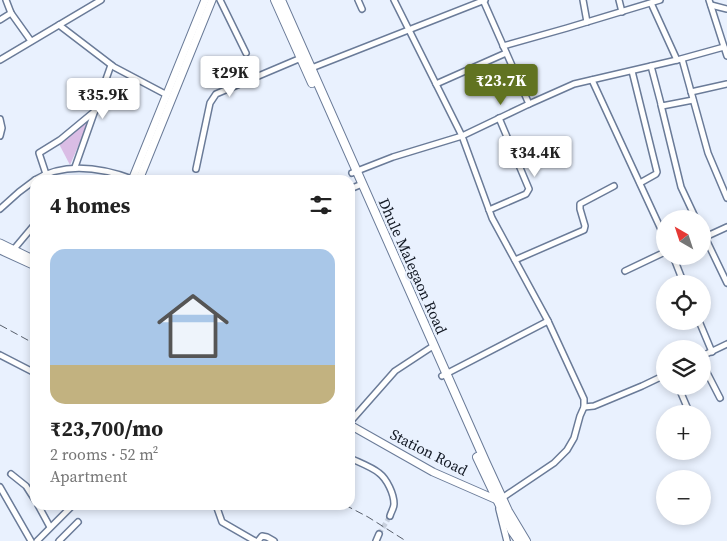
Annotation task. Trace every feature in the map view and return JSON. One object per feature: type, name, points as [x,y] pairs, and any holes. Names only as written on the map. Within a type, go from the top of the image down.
[{"type":"main road","points":[[137,175],[205,0]]},
{"type":"main road","points":[[137,175],[212,0]]},
{"type":"main road","points":[[275,0],[301,58],[308,69]]},
{"type":"main road","name":"Dhule Malegaon Road","points":[[281,0],[308,69],[354,175]]},
{"type":"main road","name":"Dhule Malegaon Road","points":[[356,186],[432,347],[512,531],[519,541]]},
{"type":"main road","points":[[0,243],[30,258]]},
{"type":"main road","points":[[0,250],[30,264]]},
{"type":"main road","name":"Station Road","points":[[355,427],[433,472],[499,499]]},
{"type":"main road","name":"Dhule Malegaon Road","points":[[499,499],[526,541]]},
{"type":"street","points":[[6,0],[11,13],[31,41]]},
{"type":"street","points":[[87,0],[90,6]]},
{"type":"street","points":[[0,60],[100,0]]},
{"type":"street","points":[[220,0],[246,53]]},
{"type":"street","points":[[358,0],[362,10]]},
{"type":"street","points":[[394,0],[462,136],[492,218],[548,321],[584,399],[584,407],[574,438],[567,450],[554,463],[499,499],[507,541]]},
{"type":"street","points":[[308,69],[484,0],[529,104]]},
{"type":"street","points":[[583,0],[587,22]]},
{"type":"street","points":[[620,0],[622,12]]},
{"type":"street","points":[[503,46],[660,0]]},
{"type":"street","points":[[651,3],[680,59],[708,153],[727,198]]},
{"type":"street","points":[[710,3],[727,9]]},
{"type":"street","points":[[710,3],[727,56]]},
{"type":"street","points":[[0,20],[11,13]]},
{"type":"street","points":[[59,25],[111,65],[167,95]]},
{"type":"street","points":[[354,172],[393,157],[462,136],[574,84],[724,47]]},
{"type":"street","points":[[436,84],[506,53]]},
{"type":"street","points":[[196,169],[210,103],[216,94],[301,58]]},
{"type":"street","points":[[75,167],[111,65]]},
{"type":"street","points":[[651,66],[681,187],[692,210]]},
{"type":"street","points":[[632,71],[656,170],[656,174],[640,183]]},
{"type":"street","points":[[592,80],[656,218]]},
{"type":"street","points":[[691,92],[727,84]]},
{"type":"street","points":[[661,106],[693,100]]},
{"type":"street","points":[[96,110],[60,140],[39,153],[46,174],[75,167],[100,170],[118,175]]},
{"type":"street","points":[[489,210],[526,194],[529,189],[499,118]]},
{"type":"street","points":[[0,120],[2,128],[0,136]]},
{"type":"street","points":[[0,209],[30,184]]},
{"type":"street","points":[[515,260],[584,230],[585,226],[580,204],[614,186]]},
{"type":"street","points":[[711,235],[727,227]]},
{"type":"street","points":[[14,250],[30,230]]},
{"type":"street","points":[[711,252],[727,283]]},
{"type":"street","points":[[625,271],[656,256]]},
{"type":"street","points":[[444,375],[548,321]]},
{"type":"street","points":[[703,330],[712,352],[727,344]]},
{"type":"street","points":[[355,418],[395,371],[432,347]]},
{"type":"street","points":[[0,355],[30,370]]},
{"type":"street","points":[[584,407],[594,406],[656,379]]},
{"type":"street","points":[[711,380],[720,398]]},
{"type":"street","points":[[355,460],[378,472],[389,486],[394,506],[390,516]]},
{"type":"street","points":[[11,474],[26,486],[30,492]]},
{"type":"street","points":[[0,487],[31,541]]},
{"type":"street","points":[[41,510],[50,528]]},
{"type":"street","points":[[37,541],[67,510]]},
{"type":"street","points":[[218,510],[222,522],[256,541],[262,536],[274,541]]},
{"type":"street","points":[[59,541],[78,522]]},
{"type":"street","points":[[376,541],[380,534]]},
{"type":"shaded area","points":[[90,119],[70,165],[59,144]]},
{"type":"tunnel","points":[[379,534],[390,516]]},
{"type":"railway","points":[[0,325],[30,341]]},
{"type":"railway","points":[[355,510],[406,541]]}]
